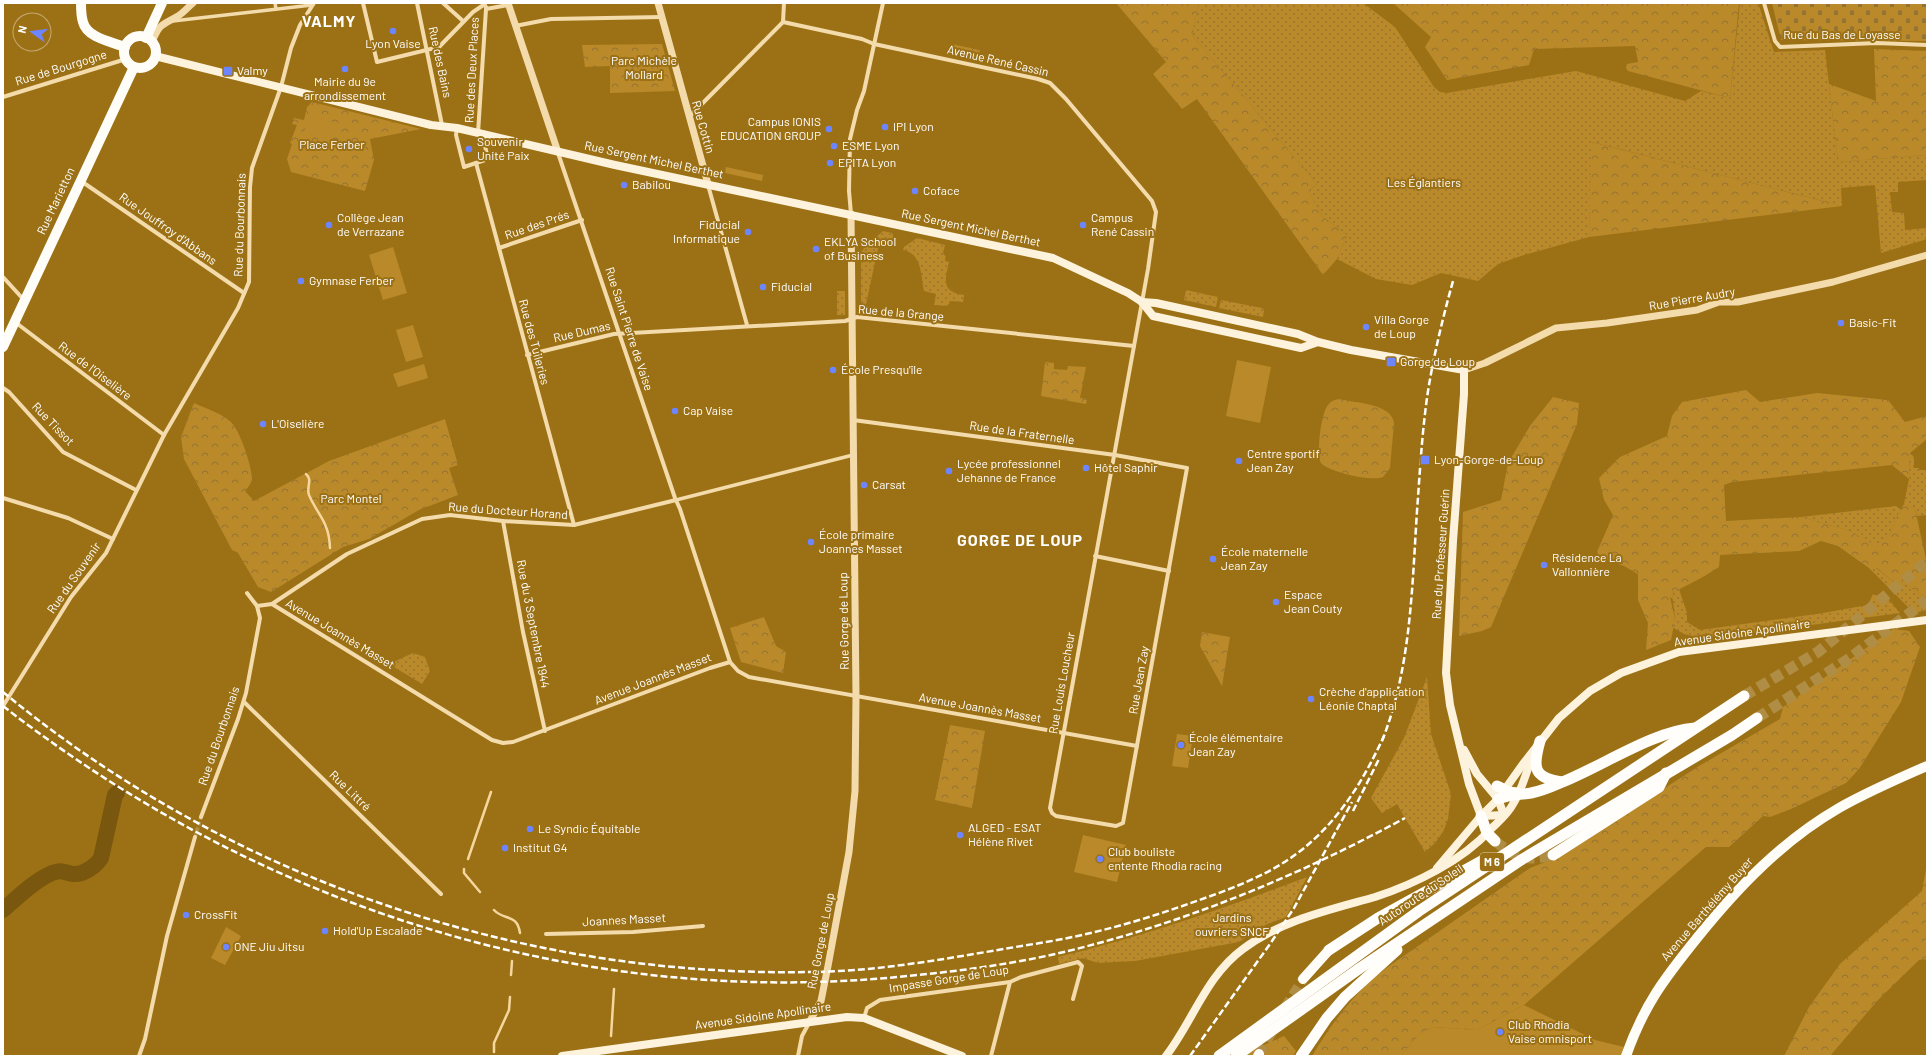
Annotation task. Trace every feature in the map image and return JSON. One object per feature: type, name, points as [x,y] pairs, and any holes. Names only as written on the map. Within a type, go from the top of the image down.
[{"type":"highway","name":"Autoroute du Soleil","points":[[1236,1056],[1250,1040],[1419,911],[1545,826],[1744,696]]},
{"type":"highway","name":"Autoroute du Soleil","points":[[1218,1056],[1250,1040],[1521,860],[1757,718]]},
{"type":"highway","points":[[1500,792],[1509,794],[1541,790],[1679,729],[1695,728]]},
{"type":"highway","points":[[1540,741],[1535,760],[1538,771],[1547,779],[1562,782]]},
{"type":"highway","points":[[1553,855],[1659,787],[1666,773]]},
{"type":"highway","points":[[1481,816],[1491,837]]},
{"type":"highway","points":[[1329,950],[1378,918],[1545,826]]},
{"type":"highway","points":[[1301,1056],[1327,1018],[1345,997],[1362,980],[1447,909]]},
{"type":"main road","points":[[81,3],[83,23],[86,30],[93,35],[125,47]]},
{"type":"main road","points":[[149,40],[134,38],[125,47],[126,59],[134,67],[145,67],[153,61],[155,51],[149,40],[162,3]]},
{"type":"main road","name":"Rue Sergent Michel Berthet","points":[[155,56],[431,125],[442,125],[457,128],[558,152],[1053,258],[1128,293],[1142,302],[1153,316],[1301,348],[1318,342]]},
{"type":"main road","name":"Rue Marietton","points":[[3,347],[134,67]]},
{"type":"main road","name":"Rue Sergent Michel Berthet","points":[[1142,302],[1156,303],[1298,334],[1318,342],[1451,369],[1464,370]]},
{"type":"main road","name":"Rue du Professeur Guérin","points":[[1464,370],[1464,394],[1453,541],[1446,673],[1450,704],[1469,784],[1481,816]]},
{"type":"main road","name":"Avenue Sidoine Apollinaire","points":[[1438,868],[1513,778],[1559,718],[1590,691],[1621,673],[1679,652],[1927,620]]},
{"type":"main road","name":"Rue du Professeur Guérin","points":[[1458,739],[1477,774],[1484,783],[1500,792]]},
{"type":"main road","name":"Avenue Sidoine Apollinaire","points":[[1167,1055],[1221,969],[1236,954],[1259,938],[1307,917],[1412,884],[1491,837],[1504,815],[1513,806],[1520,793],[1532,758],[1540,741]]},
{"type":"main road","name":"Avenue Barthélémy Buyer","points":[[1626,1056],[1636,1027],[1654,994],[1670,971],[1751,876],[1777,852],[1806,830],[1840,808],[1882,786],[1927,766]]},
{"type":"main road","points":[[1481,816],[1504,815],[1500,792],[1484,783]]},
{"type":"main road","points":[[1303,979],[1329,950]]},
{"type":"main road","name":"Avenue Sidoine Apollinaire","points":[[562,1056],[847,1017],[864,1018],[962,1056]]},
{"type":"street","points":[[149,40],[164,22],[179,16],[193,3]]},
{"type":"street","points":[[275,3],[276,9]]},
{"type":"street","points":[[363,3],[377,62],[439,48],[472,12],[486,5],[508,4]]},
{"type":"street","name":"Rue des Bains","points":[[417,3],[442,125]]},
{"type":"street","points":[[443,3],[463,21]]},
{"type":"street","name":"Rue Cottin","points":[[658,3],[747,325]]},
{"type":"street","points":[[689,117],[783,22],[784,3]]},
{"type":"street","points":[[851,214],[849,191],[850,139],[857,110],[863,95],[883,3]]},
{"type":"street","name":"Rue du Bas de Loyasse","points":[[1764,3],[1775,41],[1780,47],[1877,44],[1927,45]]},
{"type":"street","points":[[164,22],[313,4]]},
{"type":"street","name":"Rue du Bourbonnais","points":[[164,436],[238,308],[249,282],[250,187],[252,168],[281,87],[298,31],[313,4]]},
{"type":"street","name":"Rue Saint Pierre de Vaise","points":[[508,4],[730,662]]},
{"type":"street","name":"Rue des Deux Places","points":[[478,133],[486,5]]},
{"type":"street","points":[[515,26],[551,19],[662,17]]},
{"type":"street","name":"Avenue René Cassin","points":[[783,22],[862,39],[874,44],[1001,70],[1050,83],[1066,99],[1152,201],[1156,212],[1142,302]]},
{"type":"street","name":"Rue de Bourgogne","points":[[3,97],[53,83],[126,59]]},
{"type":"street","points":[[457,128],[456,135],[464,167],[488,159],[485,146],[487,135]]},
{"type":"street","name":"Rue des Tuileries","points":[[476,163],[574,525]]},
{"type":"street","name":"Rue Jouffroy d'Abbans","points":[[80,181],[244,293]]},
{"type":"street","name":"Rue Gorge de Loup","points":[[810,1021],[821,1001],[849,852],[855,791],[856,696],[851,214]]},
{"type":"street","name":"Rue des Prés","points":[[499,248],[582,220]]},
{"type":"street","name":"Rue Pierre Audry","points":[[1464,370],[1494,360],[1556,328],[1607,323],[1697,310],[1719,302],[1738,302],[1833,282],[1927,255]]},
{"type":"street","points":[[3,277],[24,301]]},
{"type":"street","name":"Rue Louis Loucheur","points":[[1052,812],[1050,808],[1063,732],[1142,302]]},
{"type":"street","name":"Rue de la Grange","points":[[619,334],[852,319],[857,317],[1134,346]]},
{"type":"street","name":"Rue de l'Oiselière","points":[[15,322],[164,436]]},
{"type":"street","name":"Rue Dumas","points":[[527,355],[619,334]]},
{"type":"street","name":"Rue Tissot","points":[[3,388],[9,392],[63,452],[136,490]]},
{"type":"street","name":"Rue de la Fraternelle","points":[[853,420],[1114,455],[1187,468]]},
{"type":"street","name":"Rue du Souvenir","points":[[3,706],[71,597],[103,557],[164,436]]},
{"type":"street","name":"Rue du Docteur Horand","points":[[272,604],[348,554],[417,521],[450,515],[503,521],[574,525],[853,455]]},
{"type":"street","name":"Rue Jean Zay","points":[[1052,812],[1056,816],[1116,826],[1123,822],[1187,468]]},
{"type":"street","points":[[3,498],[68,518],[112,539]]},
{"type":"street","name":"Rue du 3 Septembre 1944","points":[[503,521],[523,632],[545,731]]},
{"type":"street","points":[[1095,556],[1169,571]]},
{"type":"street","name":"Rue du Bourbonnais","points":[[201,818],[244,702],[260,618],[257,606],[248,592]]},
{"type":"street","name":"Avenue Joannès Masset","points":[[257,606],[272,604],[492,740],[503,743],[513,742],[545,731],[730,662],[738,671],[749,677],[1137,746]]},
{"type":"street","name":"Rue Littré","points":[[244,702],[441,894]]},
{"type":"street","points":[[139,1056],[145,1039],[167,936],[195,837]]},
{"type":"street","name":"Joannes Masset","points":[[546,934],[633,932],[703,926]]},
{"type":"street","name":"Impasse Gorge de Loup","points":[[864,1018],[867,1008],[880,1000],[1010,982],[1021,977],[1078,962],[1082,966],[1073,999]]},
{"type":"street","points":[[991,1056],[1010,982]]},
{"type":"street","points":[[798,1056],[802,1036],[810,1021]]},
{"type":"green space","points":[[1116,3],[1199,3],[1192,35],[1317,184],[1308,191],[1323,217],[1347,235],[1337,259],[1323,275],[1197,99],[1182,109],[1153,74],[1166,62]]},
{"type":"green space","name":"Les Églantiers","points":[[1199,3],[1354,3],[1358,5],[1359,3],[1363,3],[1395,27],[1434,87],[1440,92],[1447,93],[1576,71],[1685,101],[1701,91],[1730,98],[1740,3],[1758,3],[1774,52],[1825,50],[1838,162],[1927,155],[1927,180],[1898,182],[1898,192],[1890,192],[1892,212],[1904,213],[1905,230],[1927,228],[1927,239],[1881,253],[1875,185],[1841,188],[1842,206],[1592,142],[1589,237],[1524,255],[1498,264],[1478,281],[1441,273],[1412,285],[1376,279],[1337,259],[1347,235],[1323,217],[1308,191],[1317,184],[1192,35]]},
{"type":"green space","points":[[1393,3],[1739,3],[1730,98],[1628,71],[1626,68],[1627,64],[1638,62],[1635,46],[1534,49],[1529,65],[1447,80],[1425,47],[1431,37]]},
{"type":"green space","points":[[1772,3],[1927,3],[1927,41],[1781,40]]},
{"type":"green space","name":"Parc Michèle Mollard","points":[[662,44],[675,91],[610,93],[610,66],[585,67],[582,45]]},
{"type":"green space","points":[[951,44],[980,50],[978,58],[949,52]]},
{"type":"green space","points":[[1874,49],[1927,51],[1927,155],[1838,162],[1829,84],[1876,101]]},
{"type":"green space","name":"Place Ferber","points":[[312,102],[421,129],[370,139],[374,160],[365,191],[291,172],[287,159],[292,144],[290,143],[297,125],[292,124],[294,118],[304,120],[307,107]]},
{"type":"green space","points":[[309,116],[335,123],[330,140],[304,134]]},
{"type":"green space","points":[[1591,142],[1842,206],[1589,237]]},
{"type":"green space","points":[[726,167],[763,175],[762,181],[725,173]]},
{"type":"green space","points":[[883,231],[892,233],[893,236],[897,238],[897,242],[880,239],[865,309],[867,311],[861,306],[861,253],[864,248]]},
{"type":"green space","points":[[917,238],[945,245],[943,253],[946,257],[945,261],[949,262],[946,274],[946,284],[951,291],[964,295],[963,302],[951,301],[947,306],[934,305],[936,294],[924,291],[920,266],[917,260],[909,252],[903,250],[904,247]]},
{"type":"green space","points":[[393,247],[407,293],[383,300],[369,255]]},
{"type":"green space","points":[[1186,290],[1218,297],[1216,307],[1184,300]]},
{"type":"green space","points":[[837,291],[845,291],[845,315],[837,315]]},
{"type":"green space","points":[[1221,300],[1262,308],[1264,310],[1263,317],[1219,308]]},
{"type":"green space","points":[[413,325],[423,357],[406,362],[396,330]]},
{"type":"green space","points":[[1237,360],[1271,367],[1260,423],[1226,416]]},
{"type":"green space","points":[[1045,362],[1054,363],[1054,369],[1067,370],[1068,366],[1086,367],[1080,398],[1087,399],[1086,404],[1041,396]]},
{"type":"green space","points":[[424,364],[428,378],[398,387],[393,374]]},
{"type":"green space","points":[[1746,390],[1760,402],[1817,393],[1888,400],[1905,422],[1927,416],[1927,439],[1910,453],[1909,479],[1892,465],[1732,482],[1724,485],[1726,521],[1801,517],[1850,531],[1879,547],[1891,534],[1895,520],[1904,504],[1915,509],[1927,564],[1927,599],[1909,586],[1891,580],[1877,568],[1869,568],[1838,546],[1821,541],[1799,551],[1720,555],[1719,567],[1672,593],[1673,599],[1670,597],[1675,619],[1671,640],[1646,650],[1648,623],[1638,600],[1638,574],[1624,566],[1598,557],[1597,552],[1613,515],[1604,500],[1599,478],[1620,457],[1667,436],[1672,416],[1682,402]]},
{"type":"green space","points":[[1553,397],[1579,403],[1577,424],[1491,627],[1482,631],[1459,636],[1463,512],[1501,500],[1508,463],[1530,426]]},
{"type":"green space","points":[[1339,399],[1371,405],[1387,411],[1392,416],[1394,423],[1390,468],[1383,477],[1370,478],[1341,473],[1321,463],[1319,443],[1323,416],[1325,409],[1329,404]]},
{"type":"green space","name":"Parc Montel","points":[[194,403],[223,416],[234,426],[244,448],[251,472],[251,482],[245,491],[254,501],[329,461],[445,419],[458,465],[449,468],[458,495],[419,510],[369,539],[343,547],[271,592],[258,587],[238,553],[232,550],[184,459],[181,437]]},
{"type":"green space","points":[[1910,453],[1914,457],[1914,468],[1919,468],[1919,470],[1927,470],[1927,515],[1917,516],[1915,509],[1904,504],[1909,479]]},
{"type":"green space","points":[[1896,506],[1901,510],[1895,520],[1891,534],[1879,548],[1850,531],[1801,517]]},
{"type":"green space","points":[[1869,568],[1876,568],[1891,580],[1909,586],[1927,599],[1927,610],[1918,612],[1911,610]]},
{"type":"green space","points":[[1679,589],[1687,613],[1687,622],[1700,630],[1817,614],[1868,605],[1873,594],[1890,601],[1900,613],[1738,635],[1700,638],[1684,634],[1672,627],[1675,619],[1672,593]]},
{"type":"green space","points":[[764,617],[776,646],[786,652],[783,673],[741,662],[730,628]]},
{"type":"green space","points":[[1893,629],[1909,631],[1920,647],[1901,702],[1859,769],[1846,783],[1791,809],[1770,817],[1763,816],[1729,847],[1706,847],[1524,1005],[1477,1030],[1433,1027],[1419,1034],[1401,1056],[1312,1056],[1344,1009],[1363,988],[1385,969],[1530,868],[1558,857],[1699,766],[1780,719],[1783,707]]},
{"type":"green space","points":[[1202,632],[1230,637],[1222,686],[1200,646]]},
{"type":"green space","points":[[413,653],[425,657],[430,671],[422,684],[389,664]]},
{"type":"green space","points":[[1427,677],[1431,734],[1451,794],[1448,819],[1443,832],[1435,843],[1425,852],[1397,804],[1382,813],[1371,798],[1404,738]]},
{"type":"green space","points":[[950,725],[985,731],[972,808],[935,800]]},
{"type":"green space","points":[[1177,734],[1193,736],[1188,768],[1172,766]]},
{"type":"green space","name":"Club bouliste entente Rhodia racing","points":[[1083,835],[1126,845],[1117,882],[1074,872]]},
{"type":"green space","points":[[1927,864],[1927,959],[1919,960],[1877,1001],[1830,1056],[1784,1056],[1809,1007],[1840,964],[1922,891]]},
{"type":"green space","name":"Jardins ouvriers SNCF","points":[[1307,877],[1286,917],[1267,924],[1239,942],[1135,961],[1098,963],[1083,958],[1059,964],[1058,957],[1153,931]]},
{"type":"green space","name":"ONE Jiu Jitsu","points":[[226,927],[241,936],[225,965],[211,958]]},
{"type":"green space","name":"Club Rhodia Vaise omnisport","points":[[1524,1005],[1595,1040],[1624,1047],[1622,1056],[1401,1056],[1419,1034],[1433,1027],[1477,1030]]},
{"type":"green space","points":[[1284,1036],[1296,1051],[1293,1056],[1245,1056],[1255,1049]]},
{"type":"waterway","points":[[306,474],[309,479],[308,492],[328,531],[330,548]]},
{"type":"waterway","points":[[468,859],[491,792]]},
{"type":"waterway","points":[[3,910],[45,876],[62,871],[70,874],[77,874],[96,864],[101,858],[115,795],[117,793]]},
{"type":"waterway","points":[[464,869],[464,873],[480,892]]},
{"type":"waterway","points":[[494,910],[513,920],[516,923],[520,933]]},
{"type":"waterway","points":[[511,975],[512,961]]},
{"type":"waterway","points":[[611,1036],[614,989]]},
{"type":"waterway","points":[[494,1052],[494,1043],[509,1010],[510,997]]},
{"type":"tunnel","points":[[1744,696],[1818,652],[1927,561]]},
{"type":"tunnel","points":[[1757,718],[1850,658],[1927,600]]},
{"type":"tunnel","points":[[195,837],[201,817]]},
{"type":"tunnel","points":[[1495,841],[1510,852],[1521,857],[1535,858],[1553,855]]},
{"type":"tunnel","points":[[1285,1008],[1303,979]]},
{"type":"tunnel","points":[[1259,1054],[1273,1030]]},
{"type":"railway","points":[[1382,741],[1392,713],[1404,656],[1411,598],[1420,466],[1426,406],[1436,349],[1453,281]]},
{"type":"railway","points":[[3,692],[90,758],[183,815],[281,864],[382,904],[487,935],[594,957],[703,969],[812,972],[898,966],[1059,940],[1134,922],[1170,910],[1253,879],[1298,853],[1323,831],[1344,806],[1362,779],[1384,736]]},
{"type":"railway","points":[[3,706],[103,777],[207,838],[317,889],[430,929],[546,959],[665,976],[786,982],[908,976],[986,967],[1064,952],[1153,927],[1239,896],[1323,860],[1405,818]]},
{"type":"railway","points":[[1353,811],[1379,759]]},
{"type":"railway","points":[[1190,1056],[1294,908],[1352,802]]},
{"type":"place","name":"Lyon Vaise","points":[[393,31]]},
{"type":"place","name":"Mairie du 9e arrondissement","points":[[345,69]]},
{"type":"place","name":"Valmy","points":[[228,71]]},
{"type":"place","name":"IPI Lyon","points":[[885,127]]},
{"type":"place","name":"Campus IONIS EDUCATION GROUP","points":[[829,129]]},
{"type":"place","name":"ESME Lyon","points":[[834,146]]},
{"type":"place","name":"Souvenir Unité Paix","points":[[469,149]]},
{"type":"place","name":"EPITA Lyon","points":[[830,163]]},
{"type":"place","name":"Babilou","points":[[624,185]]},
{"type":"place","name":"Coface","points":[[915,191]]},
{"type":"place","name":"Collège Jean de Verrazane","points":[[329,225]]},
{"type":"place","name":"Campus René Cassin","points":[[1083,225]]},
{"type":"place","name":"Fiducial Informatique","points":[[748,232]]},
{"type":"place","name":"EKLYA School of Business","points":[[816,249]]},
{"type":"place","name":"Gymnase Ferber","points":[[301,281]]},
{"type":"place","name":"Fiducial","points":[[763,287]]},
{"type":"place","name":"Basic-Fit","points":[[1841,323]]},
{"type":"place","name":"Villa Gorge de Loup","points":[[1366,327]]},
{"type":"place","name":"Gorge de Loup","points":[[1391,362]]},
{"type":"place","name":"École Presqu'île","points":[[833,370]]},
{"type":"place","name":"Cap Vaise","points":[[675,411]]},
{"type":"place","name":"L'Oiselière","points":[[263,424]]},
{"type":"place","name":"Lyon-Gorge-de-Loup","points":[[1425,460]]},
{"type":"place","name":"Centre sportif Jean Zay","points":[[1239,461]]},
{"type":"place","name":"Hôtel Saphir","points":[[1086,468]]},
{"type":"place","name":"Lycée professionnel Jehanne de France","points":[[949,471]]},
{"type":"place","name":"Carsat","points":[[864,485]]},
{"type":"place","name":"École primaire Joannes Masset","points":[[811,542]]},
{"type":"place","name":"École maternelle Jean Zay","points":[[1213,559]]},
{"type":"place","name":"Résidence La Vallonnière","points":[[1544,565]]},
{"type":"place","name":"Espace Jean Couty","points":[[1276,602]]},
{"type":"place","name":"Crèche d'application Léonie Chaptal","points":[[1311,699]]},
{"type":"place","name":"École élémentaire Jean Zay","points":[[1181,745]]},
{"type":"place","name":"Le Syndic Équitable","points":[[530,829]]},
{"type":"place","name":"ALGED - ESAT Hélène Rivet","points":[[960,835]]},
{"type":"place","name":"Institut G4","points":[[505,848]]},
{"type":"place","name":"Club bouliste entente Rhodia racing","points":[[1100,859]]},
{"type":"place","name":"CrossFit","points":[[186,915]]},
{"type":"place","name":"Hold'Up Escalade","points":[[325,931]]},
{"type":"place","name":"ONE Jiu Jitsu","points":[[226,947]]},
{"type":"place","name":"Club Rhodia Vaise omnisport","points":[[1500,1032]]},
{"type":"district","name":"VALMY","points":[[329,21]]},
{"type":"district","name":"GORGE DE LOUP","points":[[1020,540]]}]
